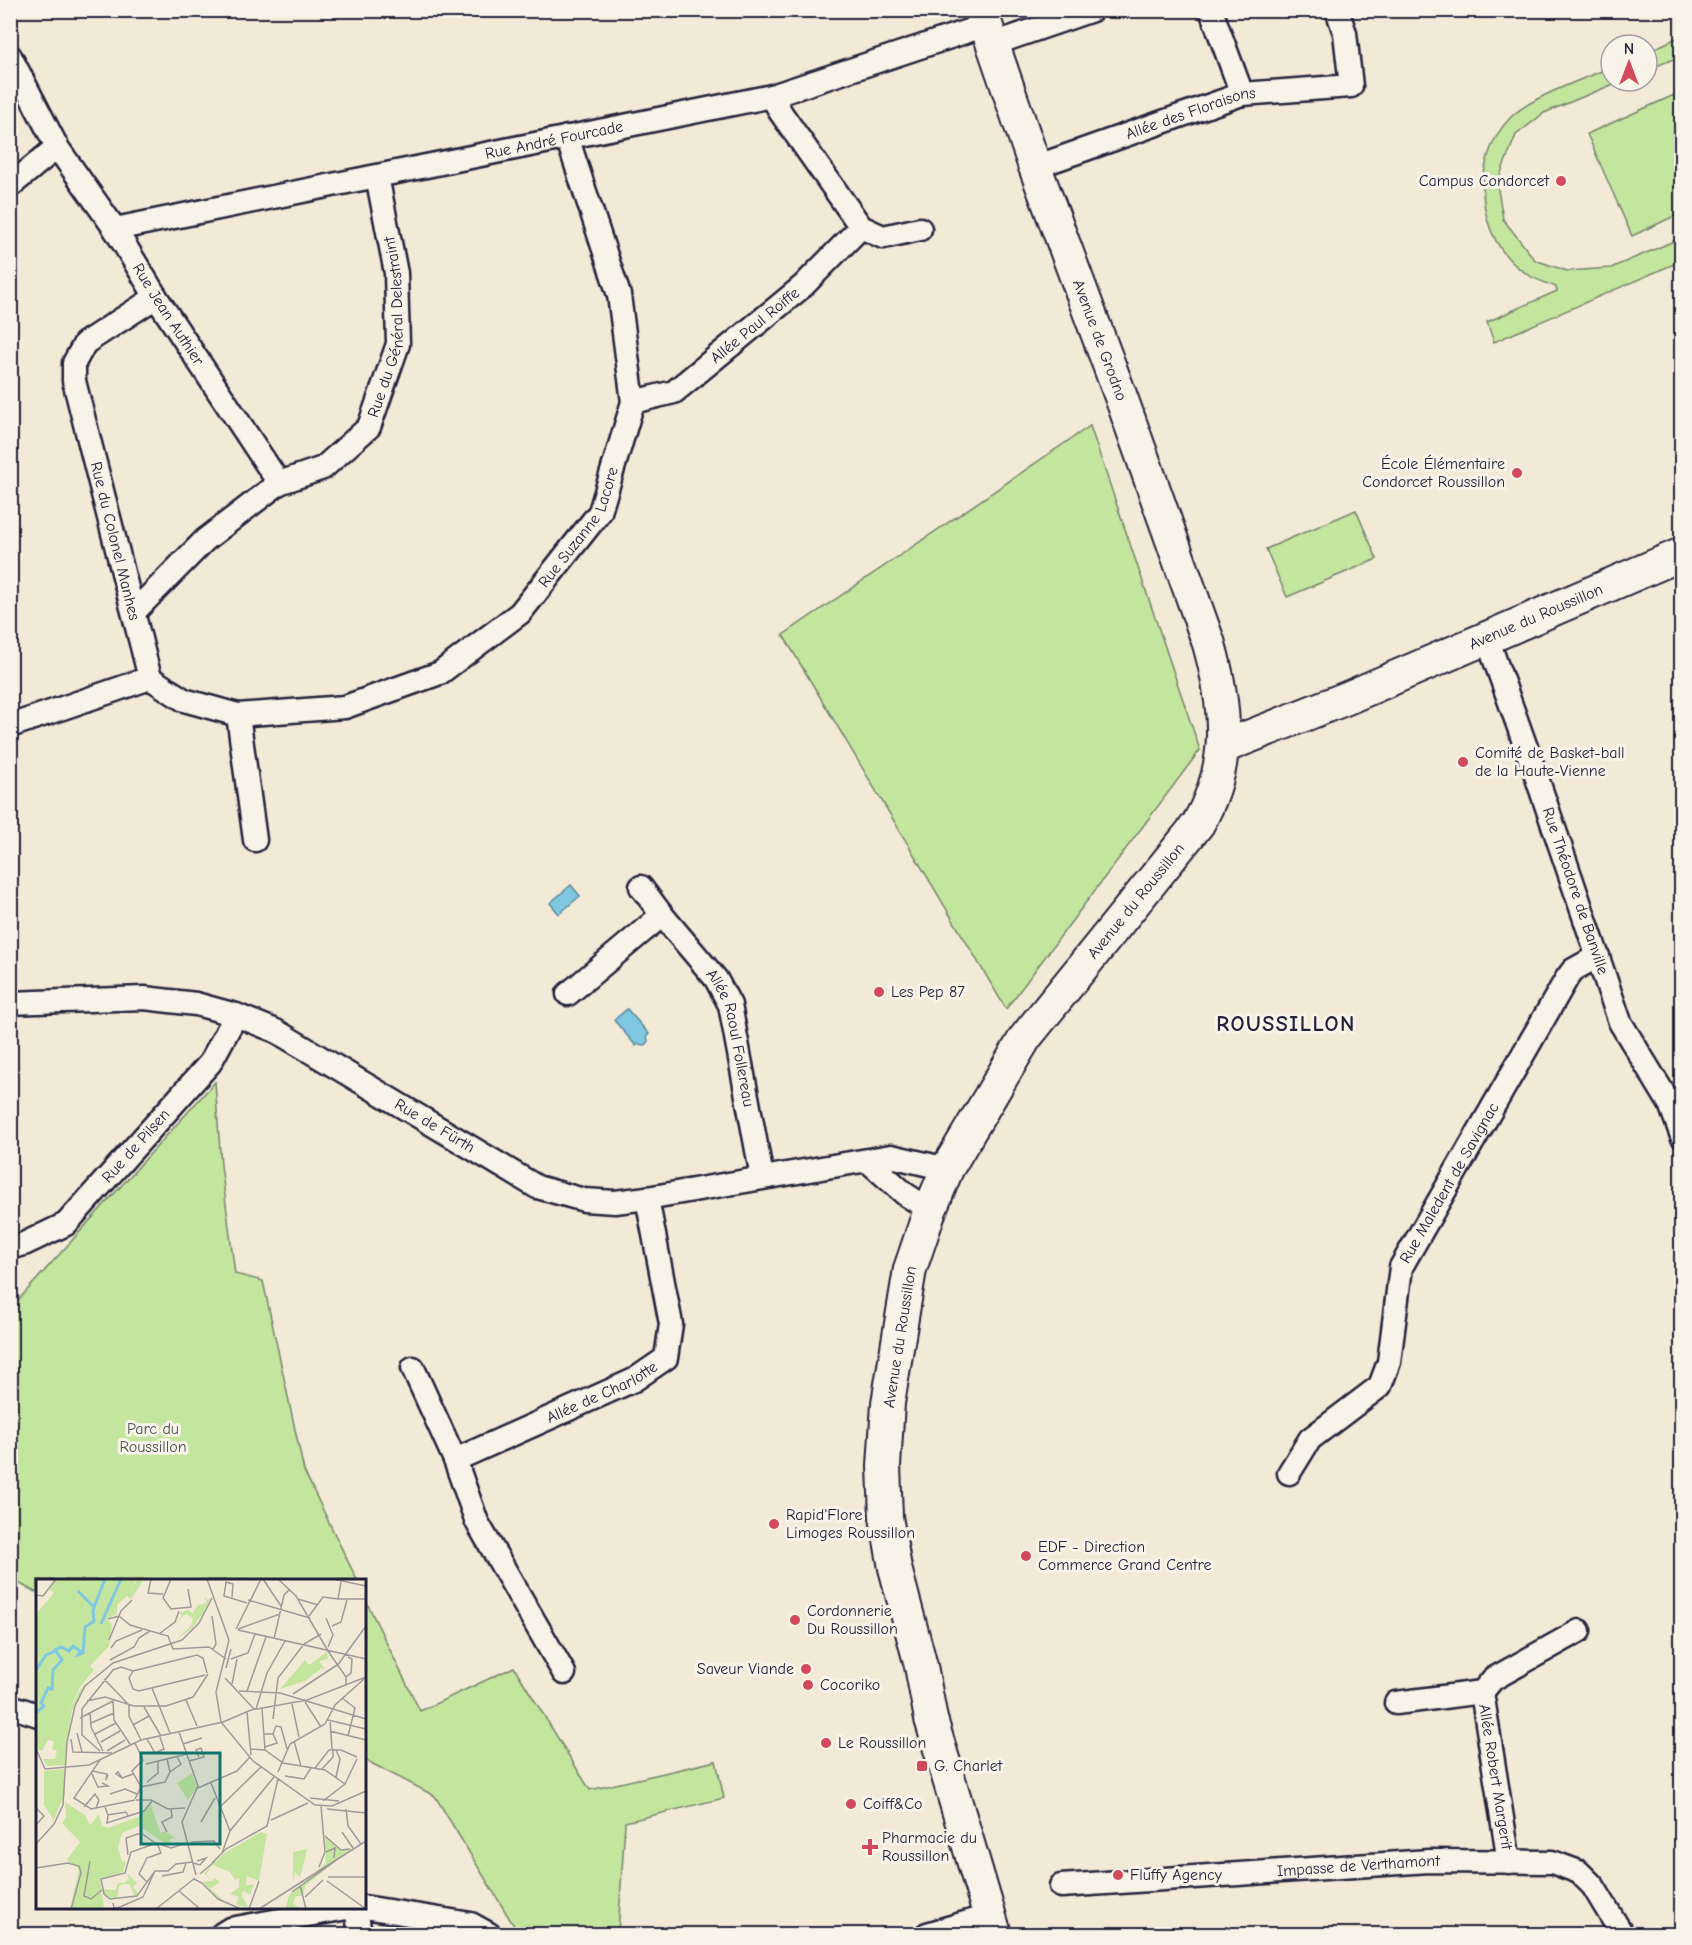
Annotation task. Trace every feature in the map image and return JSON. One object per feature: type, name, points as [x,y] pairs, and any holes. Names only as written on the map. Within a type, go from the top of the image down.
[{"type":"street","name":"Rue André Fourcade","points":[[115,229],[772,96],[987,26],[1092,10]]},
{"type":"street","points":[[1103,10],[1111,11]]},
{"type":"street","points":[[1211,10],[1242,94]]},
{"type":"street","name":"Allée des Floraisons","points":[[1035,167],[1242,94],[1351,86],[1346,33],[1337,10]]},
{"type":"street","name":"Avenue de Grodno","points":[[987,26],[1035,167],[1121,397],[1217,671]]},
{"type":"street","name":"Rue Jean Authier","points":[[10,56],[57,147],[115,229],[156,297],[279,483]]},
{"type":"street","points":[[772,96],[781,113],[861,227],[883,237],[920,229]]},
{"type":"street","name":"Rue Suzanne Lacore","points":[[150,678],[184,700],[238,715],[345,707],[419,681],[440,673],[520,613],[600,512],[633,402],[619,295],[567,137]]},
{"type":"street","points":[[10,186],[57,147]]},
{"type":"street","name":"Rue du Général Delestraint","points":[[134,612],[205,540],[279,483],[323,468],[369,427],[398,344],[396,273],[377,176]]},
{"type":"street","name":"Allée Paul Roiffe","points":[[633,402],[674,392],[803,286],[861,227]]},
{"type":"street","name":"Rue du Colonel Manhes","points":[[150,678],[74,381],[74,363],[85,343],[156,297]]},
{"type":"street","name":"Avenue du Roussillon","points":[[1223,747],[1339,701],[1682,555]]},
{"type":"street","name":"Rue Théodore de Banville","points":[[1487,638],[1620,1022],[1670,1104],[1682,1136]]},
{"type":"street","name":"Avenue du Roussillon","points":[[992,1925],[931,1719],[921,1666],[895,1568],[886,1517],[884,1466],[888,1403],[910,1269],[947,1169],[1025,1038],[1198,824],[1215,789],[1223,747],[1224,720],[1217,671]]},
{"type":"street","points":[[10,726],[150,678]]},
{"type":"street","points":[[238,715],[255,840]]},
{"type":"street","name":"Allée Raoul Follereau","points":[[641,887],[716,979],[730,1005],[762,1177]]},
{"type":"street","points":[[568,994],[662,915]]},
{"type":"street","name":"Rue Maledent de Savignac","points":[[1289,1473],[1310,1439],[1380,1386],[1389,1362],[1401,1267],[1567,978],[1573,970],[1598,956]]},
{"type":"street","name":"Rue de Fürth","points":[[10,1003],[144,998],[196,1004],[236,1015],[276,1031],[537,1187],[584,1200],[615,1202],[647,1198],[891,1156],[947,1169]]},
{"type":"street","name":"Rue de Pilsen","points":[[10,1248],[24,1244],[66,1224],[210,1063],[236,1015]]},
{"type":"street","points":[[868,1161],[905,1194],[930,1210]]},
{"type":"street","name":"Allée de Charlotte","points":[[455,1460],[634,1380],[666,1358],[671,1324],[647,1198]]},
{"type":"street","points":[[413,1368],[455,1460],[477,1522],[564,1673]]},
{"type":"street","name":"Allée Robert Margerit","points":[[1396,1703],[1482,1692],[1493,1679],[1579,1631]]},
{"type":"street","name":"Allée Robert Margerit","points":[[1482,1692],[1509,1862]]},
{"type":"street","points":[[10,1706],[36,1713]]},
{"type":"street","name":"Impasse de Verthamont","points":[[1061,1886],[1417,1862],[1552,1862],[1579,1872],[1593,1886],[1622,1935]]},
{"type":"street","points":[[366,1907],[471,1924],[489,1935]]},
{"type":"street","points":[[222,1935],[230,1929],[305,1911],[333,1909]]},
{"type":"street","points":[[356,1909],[360,1935]]},
{"type":"street","points":[[927,1935],[992,1925]]},
{"type":"green space","points":[[1681,36],[1681,56],[1659,65],[1659,46]]},
{"type":"green space","points":[[1599,72],[1599,90],[1544,113],[1516,135],[1497,183],[1503,219],[1535,260],[1567,271],[1611,268],[1681,238],[1681,261],[1494,342],[1487,322],[1557,291],[1556,287],[1537,280],[1509,259],[1496,241],[1488,221],[1484,198],[1484,176],[1489,154],[1498,133],[1522,108]]},
{"type":"green space","points":[[1681,92],[1681,213],[1632,236],[1587,134]]},
{"type":"green space","points":[[1090,426],[1200,750],[1006,1009],[783,635]]},
{"type":"green space","points":[[1356,510],[1377,559],[1287,597],[1266,549]]},
{"type":"green space","name":"Parc du Roussillon","points":[[215,1082],[221,1165],[235,1274],[263,1281],[304,1471],[357,1579],[36,1579],[36,1592],[11,1579],[11,1308]]},
{"type":"green space","points":[[366,1601],[420,1711],[514,1667],[590,1790],[716,1761],[724,1798],[625,1822],[618,1934],[527,1934],[514,1926],[435,1796],[366,1761]]},
{"type":"water","points":[[571,885],[580,896],[559,914],[550,903]]},
{"type":"water","points":[[627,1009],[649,1034],[645,1045],[636,1046],[614,1020]]},
{"type":"place","name":"Campus Condorcet","points":[[1561,181]]},
{"type":"place","name":"École Élémentaire Condorcet Roussillon","points":[[1517,473]]},
{"type":"place","name":"Comité de Basket-ball de la Haute-Vienne","points":[[1463,762]]},
{"type":"place","name":"Les Pep 87","points":[[879,992]]},
{"type":"place","name":"Rapid'Flore Limoges Roussillon","points":[[774,1524]]},
{"type":"place","name":"EDF - Direction Commerce Grand Centre","points":[[1026,1556]]},
{"type":"place","name":"Cordonnerie Du Roussillon","points":[[795,1620]]},
{"type":"place","name":"Saveur Viande","points":[[806,1669]]},
{"type":"place","name":"Cocoriko","points":[[808,1685]]},
{"type":"place","name":"Le Roussillon","points":[[826,1743]]},
{"type":"place","name":"G. Charlet","points":[[922,1766]]},
{"type":"place","name":"Coiff&Co","points":[[851,1804]]},
{"type":"place","name":"Pharmacie du Roussillon","points":[[870,1847]]},
{"type":"place","name":"Fluffy Agency","points":[[1118,1875]]},
{"type":"district","name":"ROUSSILLON","points":[[1286,1024]]}]
